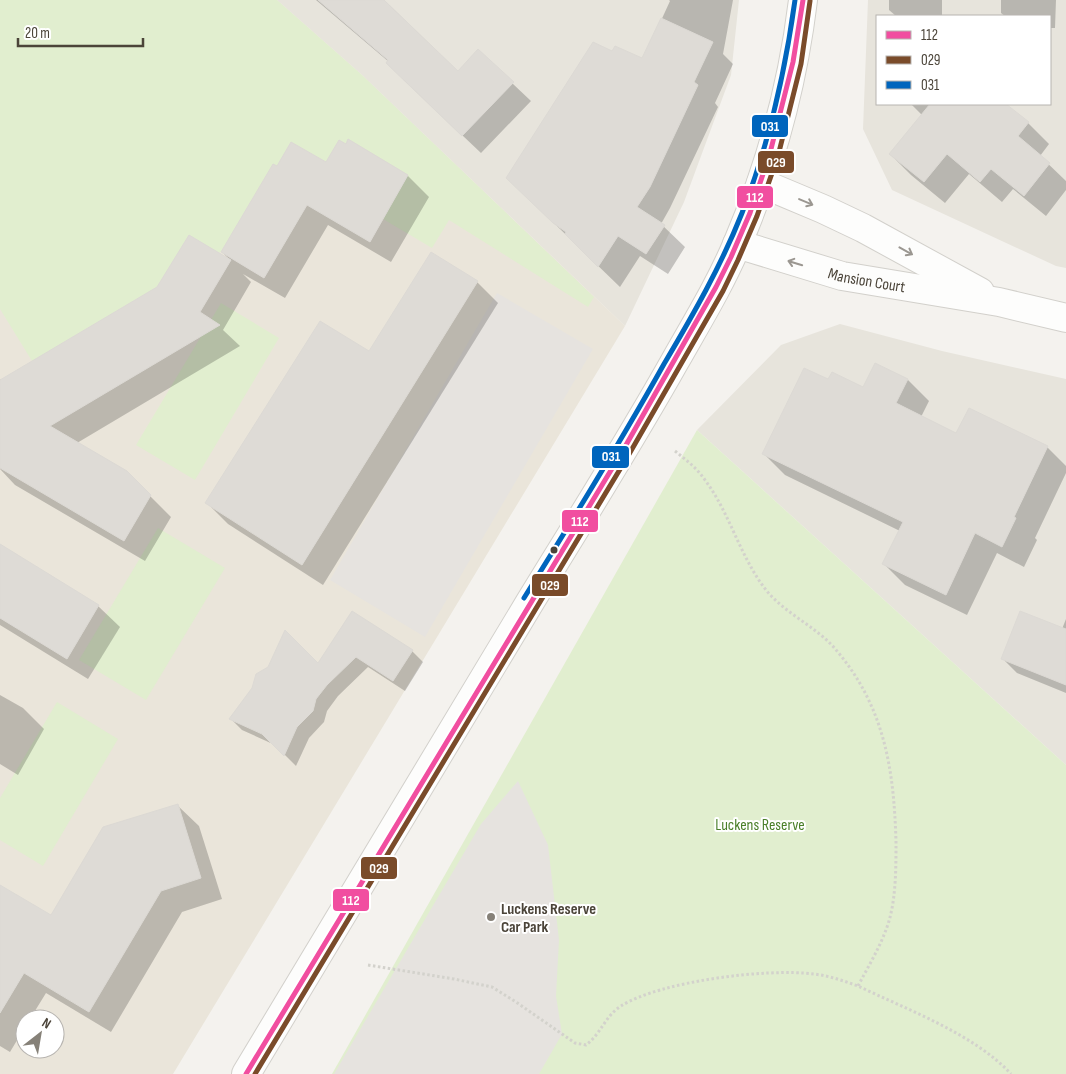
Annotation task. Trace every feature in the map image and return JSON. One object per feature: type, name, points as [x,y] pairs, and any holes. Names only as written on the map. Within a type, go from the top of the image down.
[{"type":"street","points":[[246,1074],[637,429],[714,292],[737,244],[761,183],[790,78],[803,0]]},
{"type":"street","name":"Mansion Court","points":[[761,183],[863,228],[999,302]]},
{"type":"street","name":"Mansion Court","points":[[737,244],[842,276],[999,302],[1066,318]]},
{"type":"path","points":[[675,451],[693,466],[705,480],[764,588],[776,600],[836,648],[851,668],[864,690],[877,721],[890,764],[894,794],[896,861],[890,920],[858,986]]},
{"type":"path","points":[[368,965],[454,979],[492,988],[516,1002],[575,1043],[586,1045],[594,1039],[607,1018],[619,1007],[639,996],[687,984],[739,975],[780,972],[814,974],[843,980],[858,986],[957,1033],[1000,1062],[1012,1074]]},
{"type":"shaded area","points":[[0,0],[277,0],[362,75],[625,326],[173,1074],[0,1074]]},
{"type":"shaded area","points":[[277,0],[739,0],[731,75],[684,202],[625,326],[362,75]]},
{"type":"shaded area","points":[[868,0],[1066,0],[1066,268],[1056,266],[892,190],[863,129]]},
{"type":"shaded area","points":[[497,293],[593,349],[425,637],[330,580]]},
{"type":"shaded area","points":[[840,324],[942,351],[1066,379],[1066,765],[697,430],[781,345]]},
{"type":"shaded area","name":"Luckens Reserve Car Park","points":[[518,781],[548,845],[559,940],[556,996],[562,1034],[539,1074],[334,1074],[481,824]]},
{"type":"green space","points":[[0,0],[277,0],[362,75],[594,297],[588,307],[449,220],[432,248],[383,219],[408,175],[348,139],[346,144],[339,140],[326,162],[291,142],[277,166],[273,164],[221,252],[218,253],[189,235],[157,287],[54,348],[40,374],[0,309]]},
{"type":"green space","points":[[221,303],[279,338],[195,480],[136,445]]},
{"type":"green space","name":"Luckens Reserve","points":[[697,430],[1066,765],[1066,1074],[332,1074]]},
{"type":"green space","points":[[158,528],[225,568],[146,700],[79,660]]},
{"type":"green space","points":[[57,702],[118,739],[43,866],[0,840],[0,798]]},
{"type":"building","points":[[318,0],[384,0],[458,71],[478,49],[514,82],[462,136],[386,63],[388,60]]},
{"type":"building","points":[[661,18],[713,42],[694,82],[698,85],[650,187],[637,207],[665,225],[646,254],[618,236],[598,267],[565,234],[566,232],[553,223],[506,178],[593,42],[612,51],[615,46],[642,58]]},
{"type":"building","points":[[929,105],[1007,105],[1029,122],[1018,136],[1050,163],[1024,196],[991,169],[980,182],[947,154],[924,182],[889,154]]},
{"type":"building","points":[[348,139],[408,175],[370,242],[307,205],[264,278],[221,252],[273,164],[277,166],[291,142],[326,162],[339,140],[346,144]]},
{"type":"building","points":[[189,235],[231,260],[200,312],[220,325],[50,426],[127,471],[151,495],[124,541],[0,468],[0,380],[157,287]]},
{"type":"building","points":[[431,252],[478,281],[302,565],[205,503],[320,321],[369,351]]},
{"type":"building","points":[[875,363],[908,379],[896,403],[956,433],[969,408],[1048,446],[1014,517],[1016,518],[1002,547],[975,533],[946,595],[882,564],[903,522],[762,454],[804,368],[828,379],[832,372],[863,387]]},
{"type":"building","points":[[0,544],[99,605],[67,659],[0,618]]},
{"type":"building","points":[[352,611],[413,650],[393,681],[356,657],[327,685],[316,699],[313,711],[297,727],[284,756],[262,734],[229,719],[252,688],[256,674],[268,667],[285,630],[318,663]]},
{"type":"building","points":[[1020,611],[1066,629],[1066,685],[1001,659]]},
{"type":"building","points":[[178,804],[201,878],[161,891],[89,1012],[24,973],[0,1013],[0,885],[51,915],[103,827]]},
{"type":"transit line","name":"031","points":[[524,598],[578,511],[685,327],[716,271],[734,233],[752,187],[768,135],[781,81],[795,0]]},
{"type":"transit line","name":"112","points":[[246,1074],[622,452],[716,287],[750,213],[770,153],[793,62],[803,0]]},
{"type":"transit line","name":"029","points":[[255,1074],[628,456],[723,291],[757,216],[778,156],[801,64],[810,1]]},
{"type":"place","name":"Luckens Reserve Car Park","points":[[491,917]]}]
